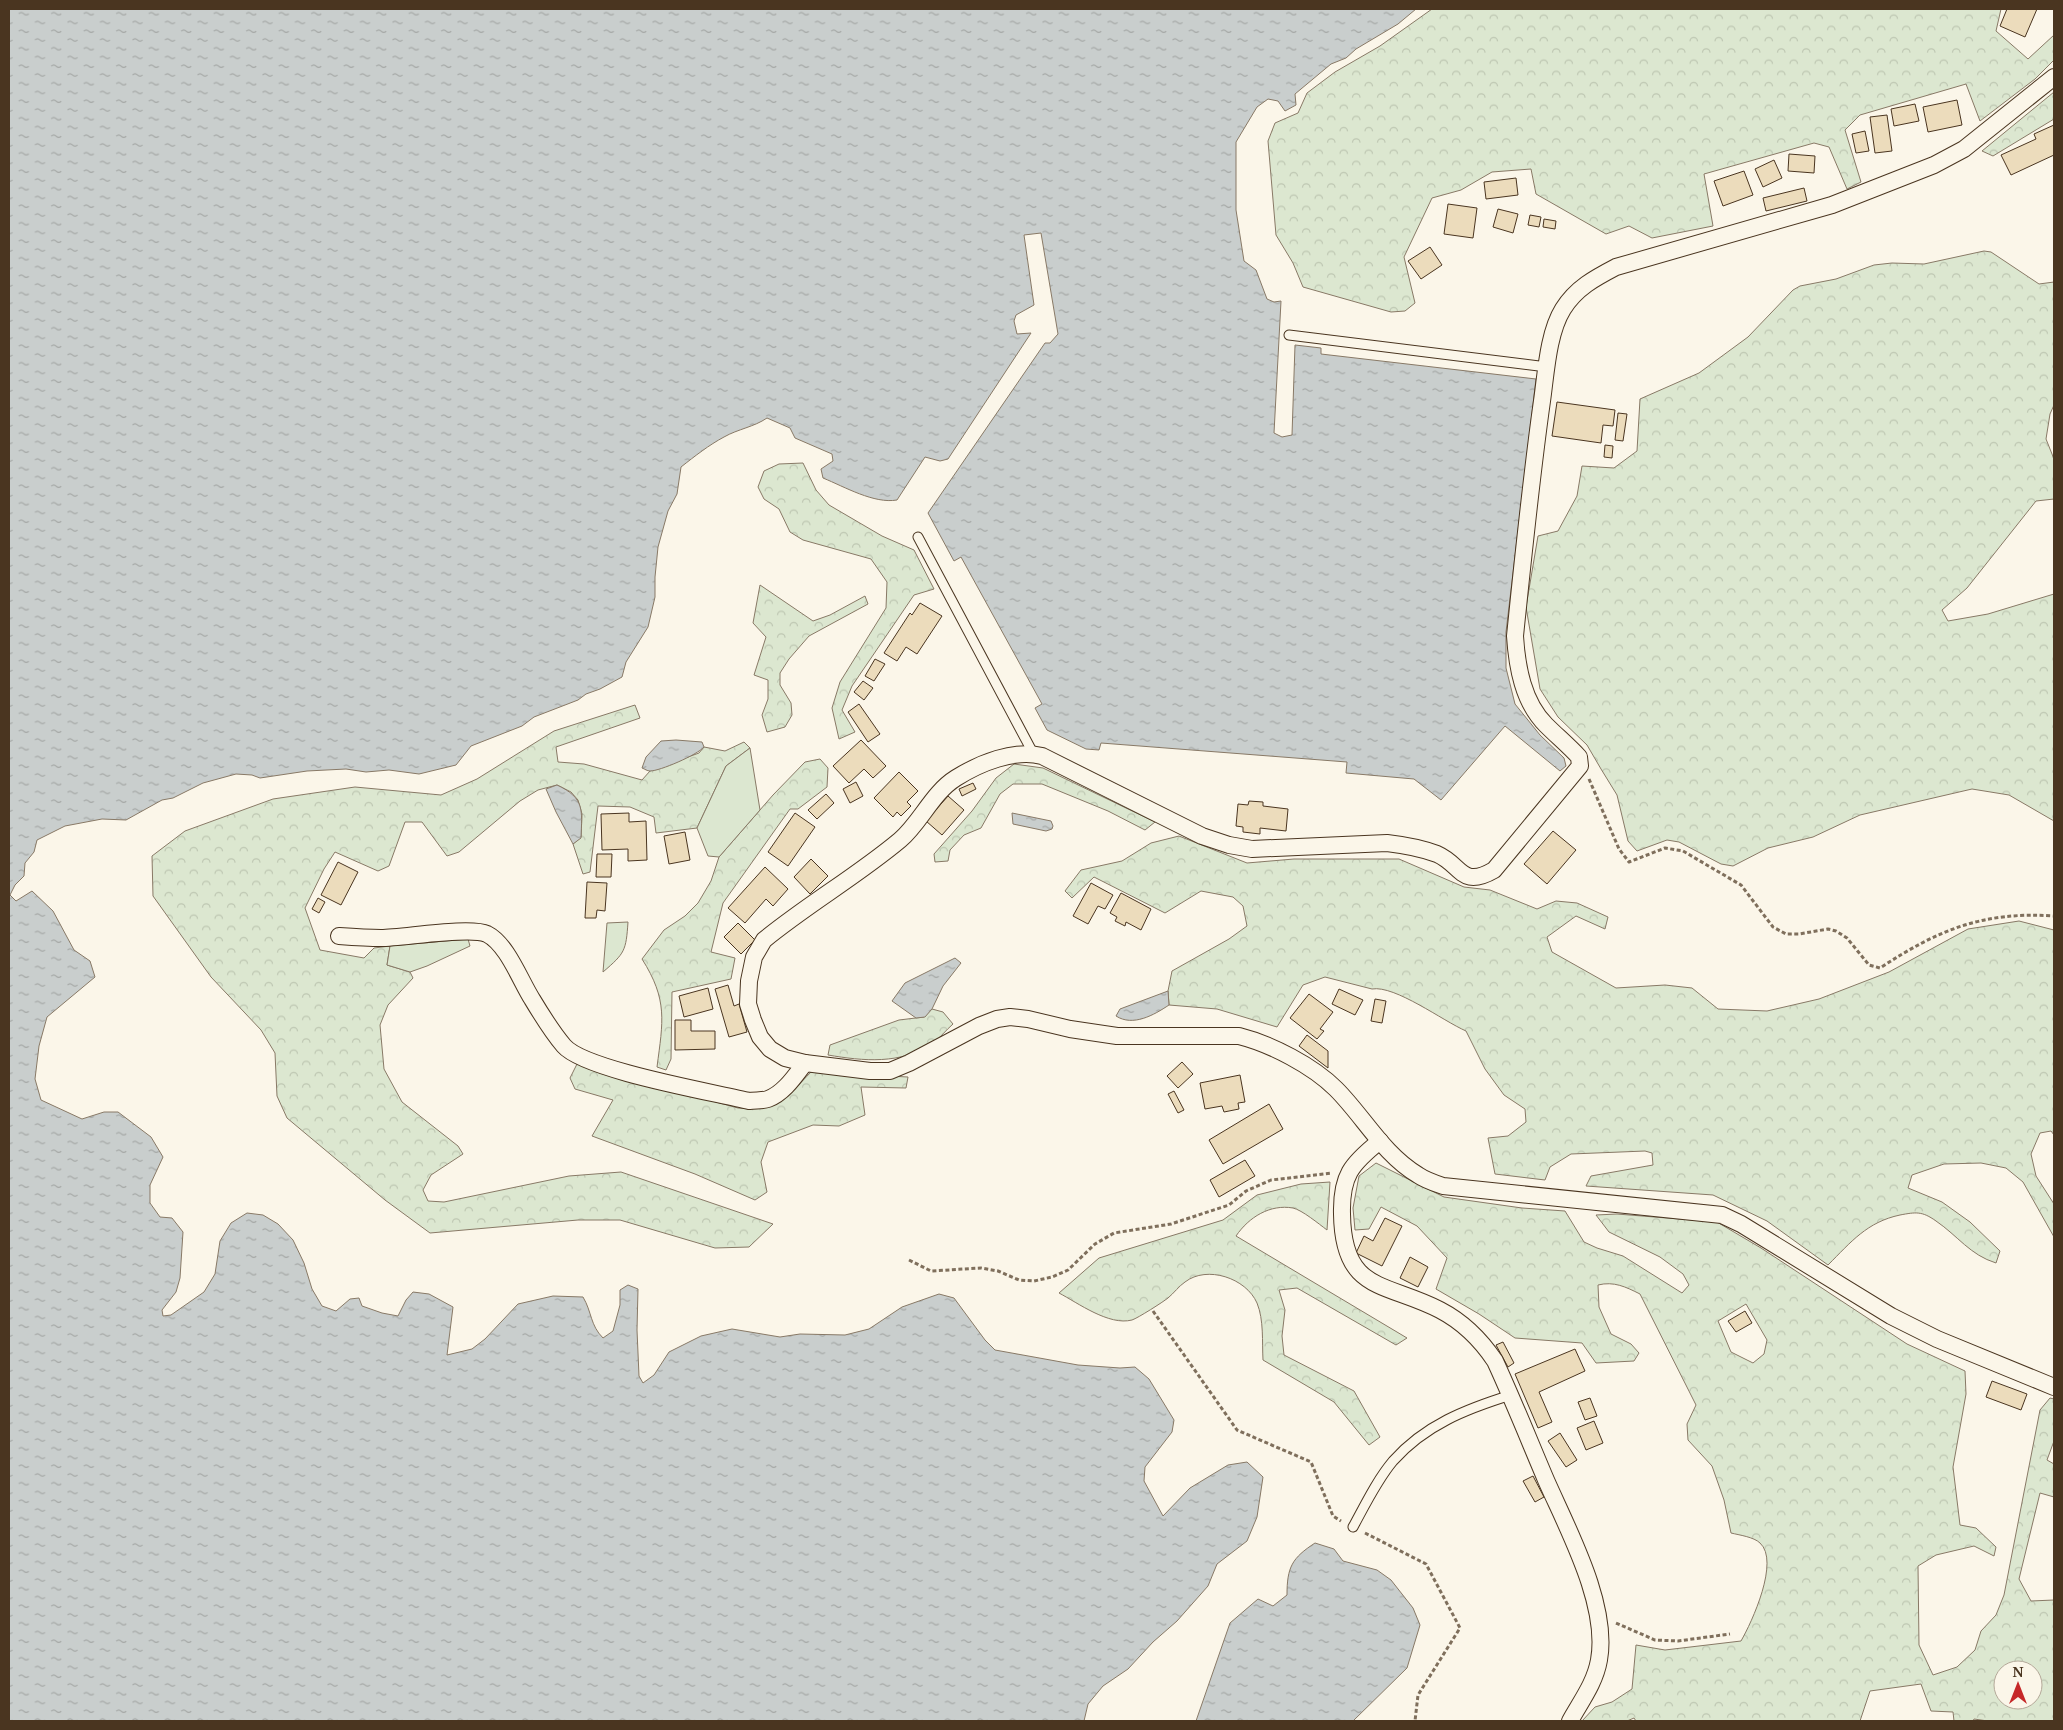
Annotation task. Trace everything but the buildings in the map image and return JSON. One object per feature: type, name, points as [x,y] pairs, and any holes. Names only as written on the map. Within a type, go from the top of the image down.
[{"type":"street","points":[[2054,77],[1964,149],[1934,165],[1832,205],[1616,267],[1590,280],[1573,294],[1562,310],[1555,327],[1547,367],[1534,459],[1516,626],[1517,664],[1534,711],[1545,725],[1579,757],[1580,766],[1494,870],[1482,877],[1475,878],[1465,875],[1438,855],[1387,843],[1252,848],[1229,845],[1202,836],[1042,756],[1033,754],[1002,757],[955,778],[940,791],[900,840],[764,940],[754,957],[749,981],[748,1004],[760,1037],[770,1049],[785,1058],[805,1063],[870,1071],[890,1071],[979,1026],[997,1019],[1010,1017],[1117,1036],[1239,1036],[1258,1040],[1314,1071],[1336,1089],[1380,1141],[1418,1176],[1442,1186],[1722,1214],[1742,1224],[1891,1316],[1937,1339],[2054,1387]]},
{"type":"street","points":[[339,936],[380,938],[461,932],[488,934],[496,941],[512,963],[532,998],[564,1046],[573,1054],[637,1075],[749,1101],[768,1099],[779,1093],[805,1063]]},
{"type":"street","points":[[1380,1141],[1359,1158],[1348,1171],[1343,1186],[1342,1223],[1348,1258],[1360,1274],[1379,1287],[1440,1310],[1462,1325],[1482,1341],[1495,1361],[1580,1558],[1598,1614],[1601,1638],[1599,1660],[1591,1685],[1570,1721]]},
{"type":"lane","points":[[1289,335],[1547,367]]},
{"type":"lane","points":[[918,537],[1033,754]]},
{"type":"lane","points":[[1353,1526],[1392,1462],[1430,1428],[1482,1404],[1511,1395]]},
{"type":"path","points":[[1580,766],[1593,783],[1619,850],[1629,862],[1665,848],[1683,851],[1741,885],[1773,927],[1786,934],[1799,934],[1828,929],[1836,931],[1847,938],[1869,965],[1880,968],[1935,935],[1968,923],[1994,917],[2026,914],[2054,916]]},
{"type":"path","points":[[909,1260],[931,1271],[981,1268],[998,1271],[1019,1280],[1034,1281],[1052,1277],[1068,1270],[1095,1244],[1114,1233],[1171,1224],[1229,1205],[1246,1191],[1271,1180],[1348,1171]]},
{"type":"path","points":[[1153,1311],[1237,1430],[1311,1462],[1333,1516],[1426,1564],[1460,1628],[1418,1695],[1415,1721]]},
{"type":"path","points":[[1598,1614],[1629,1630],[1655,1640],[1678,1641],[1730,1634]]},
{"type":"green space","points":[[1432,9],[2001,9],[1996,31],[2028,59],[2054,35],[2054,60],[2035,79],[1980,121],[1966,84],[1860,115],[1845,130],[1861,182],[1847,189],[1829,147],[1814,143],[1704,174],[1713,226],[1652,238],[1629,226],[1606,234],[1536,194],[1531,169],[1492,172],[1461,190],[1432,198],[1404,257],[1415,303],[1405,311],[1391,312],[1303,287],[1293,263],[1276,235],[1268,141],[1275,123],[1298,113],[1307,93],[1335,72],[1380,46]]},
{"type":"green space","points":[[2054,92],[2054,119],[1993,156],[1982,151]]},
{"type":"green space","points":[[1984,251],[1991,252],[2039,284],[2054,282],[2054,405],[2050,414],[2046,439],[2054,459],[2054,499],[2036,501],[1967,588],[1942,610],[1948,621],[1988,614],[2054,594],[2054,821],[2009,795],[1972,789],[1860,815],[1813,837],[1768,848],[1733,866],[1721,864],[1679,842],[1667,840],[1637,851],[1628,841],[1617,795],[1587,745],[1558,717],[1540,689],[1526,607],[1538,536],[1558,531],[1577,496],[1582,466],[1614,468],[1637,451],[1640,399],[1699,373],[1748,337],[1793,290],[1800,286],[1836,279],[1874,265],[1892,263],[1924,264]]},
{"type":"green space","points":[[803,463],[816,490],[829,505],[882,536],[914,550],[934,589],[914,595],[852,686],[842,710],[855,732],[839,739],[832,708],[840,682],[886,608],[887,582],[871,559],[803,540],[790,532],[779,509],[764,499],[758,487],[764,471],[779,464]]},
{"type":"green space","points":[[760,585],[813,621],[830,615],[865,596],[868,604],[809,636],[789,659],[780,673],[780,685],[791,703],[792,715],[785,727],[767,732],[762,715],[768,699],[768,680],[754,675],[766,637],[753,623]]},
{"type":"green space","points":[[635,705],[640,718],[556,747],[558,762],[584,764],[642,780],[650,771],[699,753],[704,747],[725,751],[744,742],[750,748],[726,766],[697,828],[656,833],[654,817],[630,807],[598,806],[590,872],[583,874],[573,844],[581,837],[582,814],[578,800],[571,792],[557,785],[538,790],[520,801],[459,852],[447,856],[422,822],[405,822],[389,866],[378,871],[335,852],[324,869],[305,908],[320,950],[364,958],[374,948],[390,946],[387,965],[410,972],[413,978],[388,1005],[380,1025],[384,1069],[402,1102],[458,1146],[463,1154],[431,1175],[423,1190],[428,1201],[444,1202],[569,1176],[621,1172],[773,1224],[749,1247],[715,1248],[620,1220],[578,1220],[430,1233],[385,1200],[287,1118],[277,1096],[275,1053],[261,1030],[211,977],[153,896],[152,856],[185,831],[273,799],[355,787],[441,795],[477,779],[554,731]]},
{"type":"green space","points":[[750,748],[760,810],[719,857],[708,856],[697,828],[726,766]]},
{"type":"green space","points":[[820,759],[828,768],[827,787],[798,809],[790,809],[723,903],[711,952],[735,958],[731,979],[672,992],[671,1059],[666,1070],[657,1067],[662,1023],[660,999],[642,959],[664,930],[685,916],[698,903],[711,881],[719,857],[773,795],[805,762]]},
{"type":"green space","points":[[1014,764],[1043,768],[1155,822],[1145,830],[1108,811],[1042,784],[1013,784],[1000,794],[981,828],[964,835],[950,850],[948,861],[935,862],[934,854],[972,811],[996,778]]},
{"type":"green space","points":[[1179,836],[1247,863],[1294,859],[1399,859],[1464,887],[1490,890],[1537,909],[1556,901],[1577,903],[1608,917],[1605,929],[1576,916],[1547,937],[1552,952],[1616,988],[1665,985],[1692,988],[1718,1009],[1767,1011],[1819,999],[1889,972],[1968,929],[2019,921],[2054,930],[2054,1135],[2051,1131],[2040,1133],[2031,1154],[2036,1176],[2054,1204],[2054,1237],[2023,1182],[2006,1168],[1981,1163],[1944,1164],[1912,1175],[1908,1188],[1942,1202],[1970,1222],[2000,1251],[1996,1263],[1971,1250],[1944,1227],[1927,1215],[1919,1213],[1888,1218],[1869,1228],[1852,1241],[1828,1265],[1767,1221],[1713,1195],[1586,1186],[1591,1176],[1653,1165],[1652,1153],[1645,1151],[1571,1154],[1550,1167],[1545,1180],[1495,1174],[1488,1138],[1508,1136],[1526,1122],[1525,1109],[1504,1095],[1485,1069],[1466,1031],[1393,992],[1372,989],[1325,977],[1303,985],[1277,1027],[1217,1009],[1169,1005],[1168,991],[1172,971],[1229,939],[1247,926],[1243,906],[1233,897],[1201,891],[1165,913],[1094,877],[1072,898],[1065,891],[1081,870],[1122,861],[1151,843]]},
{"type":"green space","points":[[628,922],[623,951],[603,972],[607,923]]},
{"type":"green space","points":[[468,939],[470,946],[410,972],[387,965],[390,946]]},
{"type":"green space","points":[[932,1009],[943,1012],[953,1024],[936,1041],[921,1050],[908,1055],[882,1060],[828,1055],[830,1045],[899,1020],[924,1017]]},
{"type":"green space","points":[[577,1064],[738,1108],[771,1105],[787,1096],[811,1072],[908,1077],[906,1088],[861,1087],[865,1115],[839,1126],[813,1125],[768,1142],[761,1162],[767,1192],[755,1200],[695,1174],[592,1136],[613,1100],[575,1089],[570,1078]]},
{"type":"green space","points":[[1376,1163],[1444,1197],[1522,1208],[1565,1211],[1584,1242],[1623,1256],[1682,1293],[1689,1285],[1683,1274],[1660,1257],[1609,1232],[1596,1215],[1617,1214],[1717,1222],[1761,1248],[1907,1344],[1965,1371],[1966,1394],[1953,1467],[1960,1525],[1976,1528],[1996,1547],[1994,1556],[1974,1546],[1936,1555],[1918,1566],[1919,1645],[1933,1675],[1957,1667],[1975,1650],[1981,1631],[1996,1615],[2004,1595],[2040,1410],[2050,1398],[2054,1399],[2054,1441],[2047,1460],[2054,1464],[2054,1497],[2040,1493],[2019,1579],[2031,1601],[2054,1600],[2054,1721],[1988,1721],[1974,1719],[1973,1721],[1954,1721],[1953,1712],[1931,1711],[1921,1684],[1870,1691],[1860,1721],[1636,1721],[1634,1718],[1627,1721],[1582,1721],[1595,1707],[1612,1702],[1632,1689],[1636,1645],[1665,1650],[1741,1641],[1762,1592],[1766,1577],[1767,1563],[1765,1552],[1760,1543],[1754,1539],[1731,1533],[1724,1500],[1712,1466],[1688,1440],[1687,1424],[1696,1405],[1640,1294],[1615,1284],[1598,1285],[1599,1307],[1611,1334],[1631,1344],[1639,1353],[1634,1361],[1596,1363],[1582,1343],[1515,1338],[1436,1289],[1447,1258],[1417,1226],[1381,1207],[1369,1229],[1355,1230],[1353,1208],[1359,1176]],"holes":[[[1746,1304],[1767,1340],[1764,1354],[1753,1363],[1731,1352],[1718,1321]]]},
{"type":"green space","points":[[1330,1182],[1327,1230],[1301,1211],[1284,1207],[1261,1213],[1247,1223],[1236,1236],[1407,1338],[1396,1345],[1297,1288],[1279,1290],[1285,1310],[1282,1336],[1284,1355],[1354,1391],[1380,1437],[1369,1445],[1334,1402],[1263,1360],[1262,1324],[1257,1303],[1252,1294],[1235,1281],[1215,1275],[1194,1277],[1150,1310],[1132,1320],[1123,1321],[1104,1317],[1059,1293],[1099,1258],[1223,1220],[1257,1195],[1301,1184]]},
{"type":"water","points":[[9,9],[1416,9],[1398,24],[1356,49],[1346,58],[1331,64],[1295,94],[1296,105],[1285,111],[1278,101],[1268,99],[1257,107],[1236,142],[1236,210],[1244,261],[1256,270],[1267,299],[1274,302],[1281,301],[1274,433],[1282,437],[1292,435],[1295,345],[1321,348],[1321,354],[1536,379],[1506,632],[1506,668],[1515,704],[1540,735],[1564,758],[1566,766],[1560,771],[1505,726],[1441,800],[1414,779],[1346,773],[1347,762],[1101,743],[1099,750],[1086,749],[1047,730],[1035,708],[1042,704],[961,557],[954,561],[928,513],[1045,343],[1050,343],[1058,334],[1041,233],[1024,235],[1034,305],[1016,315],[1014,321],[1017,334],[1031,333],[948,459],[940,461],[925,457],[897,500],[879,500],[823,478],[821,469],[833,461],[832,454],[795,438],[790,428],[767,418],[718,440],[681,467],[677,494],[668,511],[658,547],[655,597],[648,627],[626,662],[622,677],[586,694],[578,700],[534,717],[522,726],[471,746],[456,765],[419,774],[389,770],[366,772],[346,769],[307,771],[260,778],[252,775],[236,774],[203,783],[173,798],[162,800],[126,820],[102,819],[65,826],[37,840],[34,852],[25,863],[24,876],[15,885],[10,895],[16,901],[32,891],[53,911],[74,950],[90,961],[95,977],[47,1017],[39,1046],[35,1079],[41,1100],[82,1119],[104,1112],[118,1112],[151,1137],[163,1157],[150,1185],[150,1203],[160,1217],[172,1218],[183,1232],[180,1278],[176,1292],[162,1310],[163,1316],[171,1315],[204,1292],[215,1274],[220,1241],[231,1223],[247,1213],[263,1215],[278,1224],[293,1240],[304,1263],[312,1289],[322,1306],[336,1311],[350,1299],[359,1298],[362,1306],[398,1316],[406,1300],[413,1292],[429,1294],[453,1307],[447,1355],[472,1349],[485,1339],[518,1304],[553,1296],[583,1297],[593,1323],[603,1338],[613,1331],[620,1305],[620,1290],[628,1285],[638,1289],[639,1376],[643,1383],[654,1375],[669,1352],[701,1336],[732,1329],[780,1337],[800,1334],[845,1335],[869,1329],[902,1307],[939,1294],[954,1298],[985,1340],[995,1350],[1078,1365],[1120,1368],[1135,1367],[1149,1379],[1174,1420],[1172,1432],[1145,1467],[1144,1481],[1163,1516],[1190,1488],[1228,1465],[1247,1462],[1263,1477],[1257,1517],[1247,1541],[1217,1564],[1208,1586],[1177,1621],[1153,1642],[1128,1669],[1103,1686],[1088,1704],[1084,1721],[9,1721]]},
{"type":"water","points":[[661,741],[702,742],[704,747],[670,766],[650,771],[642,768],[646,757]]},
{"type":"water","points":[[557,785],[573,795],[580,806],[582,820],[581,838],[573,844],[546,789]]},
{"type":"water","points":[[1012,813],[1051,821],[1052,829],[1046,831],[1013,824]]},
{"type":"water","points":[[955,958],[961,963],[943,986],[932,1009],[925,1017],[916,1018],[892,1001],[905,983]]},
{"type":"water","points":[[1168,991],[1169,1005],[1150,1016],[1129,1020],[1116,1016],[1120,1009]]},
{"type":"water","points":[[1315,1543],[1334,1549],[1343,1561],[1377,1570],[1391,1580],[1413,1608],[1420,1625],[1407,1668],[1353,1721],[1196,1721],[1230,1623],[1258,1599],[1273,1606],[1287,1595],[1288,1577],[1292,1564]]}]
